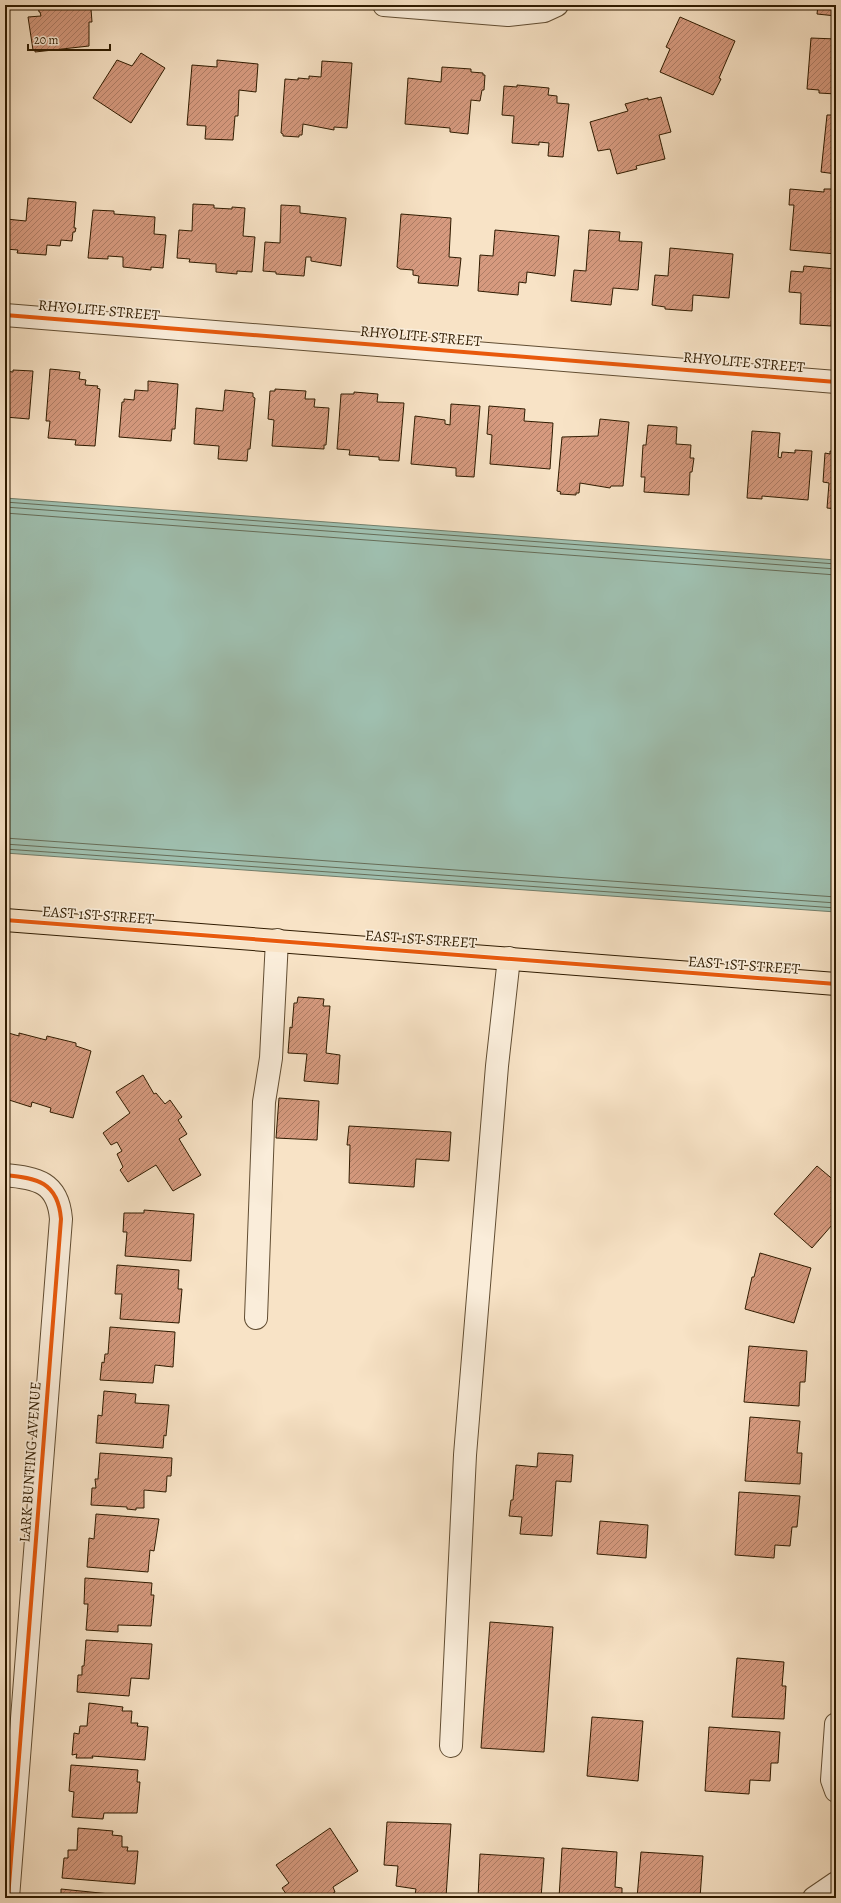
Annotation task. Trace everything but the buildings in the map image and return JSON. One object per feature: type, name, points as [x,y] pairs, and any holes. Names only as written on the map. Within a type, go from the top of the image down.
[{"type":"main road","name":"EAST 1ST STREET","points":[[5,920],[836,984]]},
{"type":"street","points":[[384,5],[508,15],[544,11],[556,5]]},
{"type":"street","name":"RHYOLITE STREET","points":[[5,315],[836,382]]},
{"type":"street","points":[[256,1318],[264,1102],[271,1058],[278,940]]},
{"type":"street","points":[[451,1746],[465,1455],[497,1066],[509,958]]},
{"type":"street","name":"LARK BUNTING AVENUE","points":[[5,1176],[29,1177],[44,1183],[54,1194],[60,1208],[61,1219],[8,1898]]},
{"type":"street","points":[[836,1724],[832,1780],[836,1791]]},
{"type":"street","points":[[814,1898],[836,1883]]},
{"type":"water","points":[[5,498],[836,560],[836,912],[5,853]]},
{"type":"cycle path","points":[[5,315],[836,382]]},
{"type":"cycle path","points":[[5,920],[836,984]]},
{"type":"cycle path","points":[[5,1175],[36,1180],[44,1184],[55,1197],[59,1207],[61,1219],[8,1898]]}]
